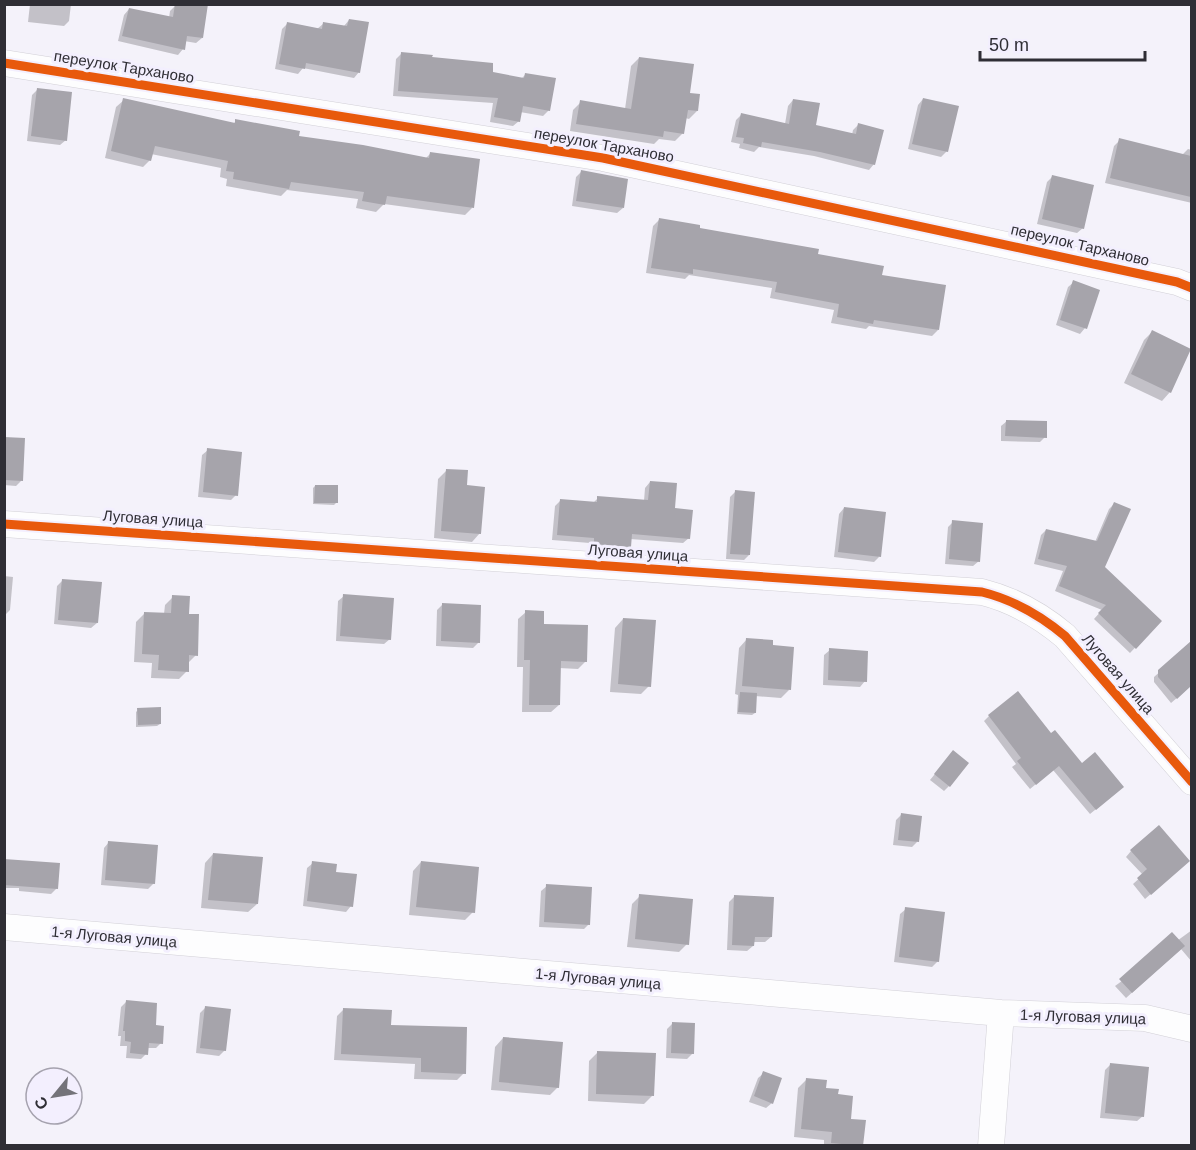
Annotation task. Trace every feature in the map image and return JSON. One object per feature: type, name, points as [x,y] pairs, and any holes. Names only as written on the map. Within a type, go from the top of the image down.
[{"type":"street","name":"переулок Тарханово","points":[[4,63],[603,159],[1038,251],[1177,282],[1191,288]]},
{"type":"street","name":"Луговая улица","points":[[4,524],[982,592],[1006,598],[1046,620],[1065,636],[1191,782]]},
{"type":"street","name":"1-я Луговая улица","points":[[4,927],[1001,1013],[1144,1018],[1191,1029]]},
{"type":"street","points":[[991,1146],[1001,1013]]},
{"type":"building","points":[[175,4],[208,4],[203,38],[187,36],[185,50],[122,36],[129,8],[173,17]]},
{"type":"building","points":[[349,19],[369,22],[360,73],[306,63],[305,69],[279,64],[287,22],[322,29],[323,22],[347,26]]},
{"type":"building","points":[[401,52],[493,63],[493,72],[524,78],[525,73],[556,78],[550,111],[523,106],[520,122],[494,117],[498,98],[398,91]]},
{"type":"building","points":[[639,57],[694,64],[690,93],[700,94],[698,111],[688,110],[684,134],[664,131],[663,137],[576,124],[580,100],[631,109]]},
{"type":"building","points":[[37,88],[72,92],[67,141],[31,136]]},
{"type":"building","points":[[123,98],[235,123],[235,119],[300,131],[299,136],[363,145],[429,158],[430,152],[480,159],[474,208],[387,196],[385,205],[362,201],[364,192],[291,182],[289,189],[233,179],[234,172],[226,171],[228,161],[155,146],[151,161],[111,151]]},
{"type":"building","points":[[923,98],[959,106],[948,152],[912,144]]},
{"type":"building","points":[[793,99],[820,103],[816,125],[856,134],[858,123],[884,130],[875,165],[762,142],[761,147],[743,143],[744,138],[736,137],[741,113],[789,124]]},
{"type":"building","points":[[1119,138],[1191,156],[1191,197],[1110,178]]},
{"type":"building","points":[[581,170],[628,179],[624,208],[576,201]]},
{"type":"building","points":[[1052,175],[1094,185],[1084,229],[1042,219]]},
{"type":"building","points":[[659,218],[700,225],[700,228],[819,249],[818,254],[884,266],[882,275],[946,285],[939,330],[874,320],[873,324],[837,317],[839,304],[775,292],[777,282],[693,269],[693,274],[651,268]]},
{"type":"building","points":[[1073,280],[1100,290],[1087,329],[1060,320]]},
{"type":"building","points":[[1152,330],[1191,349],[1171,393],[1131,374]]},
{"type":"building","points":[[1006,420],[1047,421],[1047,438],[1005,436]]},
{"type":"building","points":[[4,437],[25,438],[23,481],[4,480]]},
{"type":"building","points":[[207,448],[242,452],[238,496],[203,492]]},
{"type":"building","points":[[446,469],[468,470],[467,485],[485,487],[481,534],[441,531]]},
{"type":"building","points":[[650,481],[677,483],[675,508],[693,510],[690,539],[632,534],[631,547],[594,544],[594,538],[557,535],[560,499],[597,502],[597,496],[648,500]]},
{"type":"building","points":[[315,485],[338,485],[338,503],[314,503]]},
{"type":"building","points":[[735,490],[755,492],[750,555],[730,554]]},
{"type":"building","points":[[1114,502],[1131,509],[1105,567],[1162,621],[1136,649],[1098,613],[1106,605],[1059,586],[1067,566],[1038,559],[1046,529],[1097,541]]},
{"type":"building","points":[[844,507],[886,512],[881,557],[838,552]]},
{"type":"building","points":[[952,520],[983,523],[980,562],[949,559]]},
{"type":"building","points":[[62,579],[102,582],[98,623],[58,620]]},
{"type":"building","points":[[343,594],[394,598],[391,640],[340,636]]},
{"type":"building","points":[[172,595],[190,596],[189,614],[199,614],[198,656],[189,655],[189,672],[158,670],[159,655],[142,654],[144,612],[171,613]]},
{"type":"building","points":[[442,603],[481,605],[480,643],[441,641]]},
{"type":"building","points":[[525,610],[544,611],[544,624],[588,625],[587,662],[561,661],[560,705],[529,705],[530,660],[524,660]]},
{"type":"building","points":[[623,618],[656,620],[651,687],[618,684]]},
{"type":"building","points":[[746,638],[773,640],[773,645],[794,647],[791,690],[742,686]]},
{"type":"building","points":[[1191,641],[1191,686],[1177,699],[1158,677],[1158,670]]},
{"type":"building","points":[[829,648],[868,651],[867,682],[828,680]]},
{"type":"building","points":[[1018,691],[1051,733],[1055,730],[1082,763],[1095,752],[1124,787],[1096,810],[1059,766],[1036,785],[1017,761],[1021,758],[988,715]]},
{"type":"building","points":[[740,692],[757,693],[756,713],[738,712]]},
{"type":"building","points":[[161,707],[161,724],[138,725],[137,708]]},
{"type":"building","points":[[953,750],[969,763],[950,787],[934,774]]},
{"type":"building","points":[[901,813],[922,816],[919,842],[898,840]]},
{"type":"building","points":[[1159,825],[1190,861],[1151,895],[1137,878],[1147,869],[1130,850]]},
{"type":"building","points":[[108,841],[158,845],[155,884],[105,880]]},
{"type":"building","points":[[213,853],[263,857],[258,904],[208,900]]},
{"type":"building","points":[[4,859],[60,863],[58,889],[4,885]]},
{"type":"building","points":[[312,861],[337,864],[336,872],[357,874],[353,907],[307,901]]},
{"type":"building","points":[[421,861],[479,867],[475,913],[416,907]]},
{"type":"building","points":[[546,884],[592,887],[590,925],[544,922]]},
{"type":"building","points":[[639,894],[693,899],[689,945],[635,939]]},
{"type":"building","points":[[734,895],[774,897],[772,937],[755,937],[754,946],[732,945]]},
{"type":"building","points":[[905,907],[945,912],[939,962],[899,957]]},
{"type":"building","points":[[1172,932],[1185,946],[1132,993],[1119,979]]},
{"type":"building","points":[[126,1000],[157,1003],[156,1025],[164,1026],[163,1044],[149,1043],[148,1055],[130,1053],[131,1042],[125,1041],[125,1031],[123,1031]]},
{"type":"building","points":[[205,1006],[231,1009],[226,1051],[200,1048]]},
{"type":"building","points":[[343,1008],[392,1010],[391,1025],[467,1027],[466,1074],[421,1072],[421,1058],[341,1054]]},
{"type":"building","points":[[672,1022],[695,1023],[694,1054],[671,1053]]},
{"type":"building","points":[[503,1037],[563,1042],[559,1088],[499,1082]]},
{"type":"building","points":[[597,1051],[656,1053],[654,1096],[596,1094]]},
{"type":"building","points":[[1110,1063],[1149,1067],[1144,1117],[1105,1113]]},
{"type":"building","points":[[763,1071],[782,1078],[773,1104],[754,1096]]},
{"type":"building","points":[[806,1078],[827,1080],[826,1088],[839,1089],[838,1094],[853,1096],[851,1119],[866,1120],[863,1146],[831,1143],[832,1132],[801,1129]]},
{"type":"cycle path","points":[[4,63],[603,158],[1177,282],[1192,288]]},
{"type":"cycle path","points":[[4,524],[982,592],[1026,609],[1065,636],[1192,782]]}]
